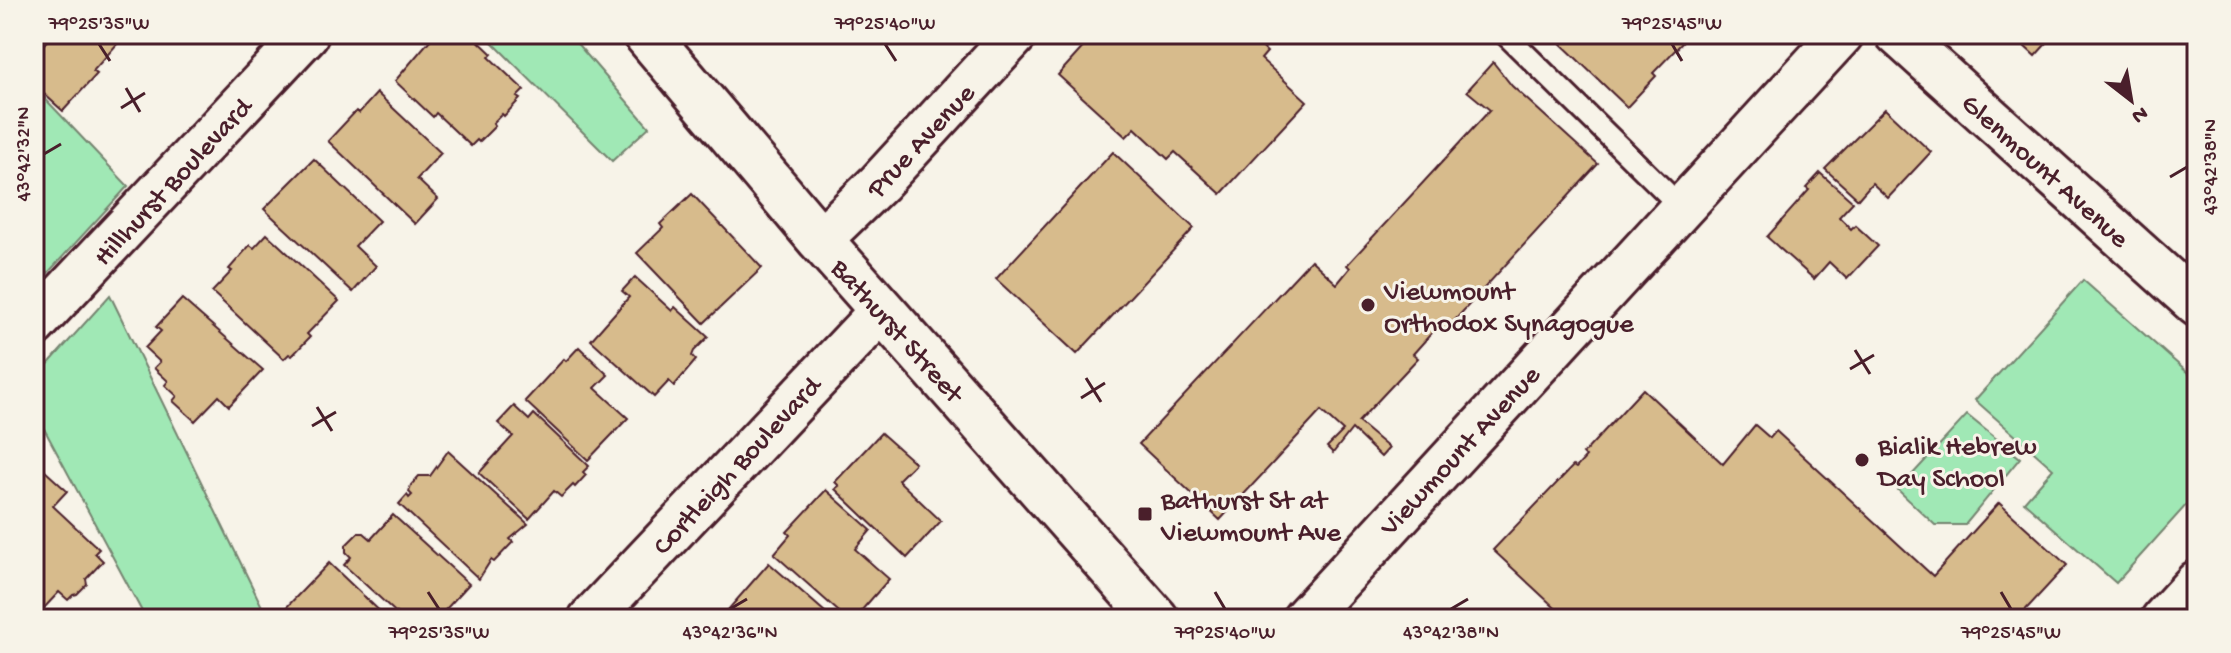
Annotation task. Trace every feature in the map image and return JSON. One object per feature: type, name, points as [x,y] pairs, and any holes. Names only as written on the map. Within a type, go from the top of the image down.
[{"type":"main road","name":"Bathurst Street","points":[[646,34],[820,240],[1156,619]]},
{"type":"street","name":"Hillhurst Boulevard","points":[[34,325],[307,34]]},
{"type":"street","name":"Prue Avenue","points":[[820,240],[879,183],[1016,34]]},
{"type":"street","name":"Viewmount Avenue","points":[[1304,619],[1842,34]]},
{"type":"street","name":"Glenmount Avenue","points":[[1897,34],[2197,305]]},
{"type":"street","name":"Cortleigh Boulevard","points":[[590,619],[882,310]]},
{"type":"street","points":[[2163,619],[2197,582]]},
{"type":"lane","points":[[1505,34],[1681,207]]},
{"type":"green space","points":[[484,34],[569,34],[649,127],[612,161]]},
{"type":"green space","points":[[34,87],[128,186],[34,288]]},
{"type":"green space","points":[[2083,280],[2197,381],[2197,493],[2116,583],[2024,502],[2053,469],[1975,400]]},
{"type":"green space","points":[[110,295],[268,619],[146,619],[34,410],[34,380]]},
{"type":"green space","points":[[1967,415],[2020,458],[1965,525],[1935,525],[1898,490]]},
{"type":"building","points":[[53,34],[126,34],[93,71],[97,74],[63,111],[34,85],[34,55]]},
{"type":"building","points":[[435,34],[471,34],[492,54],[489,57],[524,90],[517,97],[520,99],[493,123],[495,126],[471,146],[436,113],[433,117],[395,81]]},
{"type":"building","points":[[1095,34],[1248,34],[1267,52],[1261,59],[1307,101],[1221,194],[1175,152],[1168,159],[1135,128],[1126,137],[1058,75]]},
{"type":"building","points":[[1561,34],[1673,34],[1682,43],[1653,73],[1656,76],[1627,107],[1556,39]]},
{"type":"building","points":[[2011,34],[2055,34],[2035,56]]},
{"type":"building","name":"Viewmount Orthodox Synagogue","points":[[1493,62],[1512,86],[1598,164],[1444,332],[1437,327],[1413,354],[1418,358],[1358,422],[1389,448],[1381,457],[1352,429],[1333,453],[1327,447],[1343,431],[1321,411],[1220,520],[1139,444],[1311,260],[1337,284],[1350,268],[1347,265],[1490,110],[1467,91]]},
{"type":"building","points":[[377,93],[441,153],[417,179],[438,199],[415,224],[328,141]]},
{"type":"building","points":[[1885,109],[1931,152],[1888,198],[1872,183],[1858,199],[1825,169]]},
{"type":"building","points":[[1113,152],[1194,228],[1077,354],[996,279]]},
{"type":"building","points":[[314,159],[379,221],[355,246],[376,266],[353,292],[264,209]]},
{"type":"building","points":[[1820,173],[1853,202],[1839,217],[1851,229],[1855,225],[1878,246],[1847,279],[1829,262],[1814,279],[1767,237]]},
{"type":"building","points":[[692,194],[762,268],[704,323],[637,253],[663,228],[660,224]]},
{"type":"building","points":[[267,234],[339,301],[307,334],[310,337],[292,356],[289,354],[284,359],[212,292],[250,245],[254,248]]},
{"type":"building","points":[[635,277],[672,311],[675,307],[708,337],[694,351],[692,356],[696,360],[674,386],[669,381],[654,397],[591,340],[629,297],[622,291]]},
{"type":"building","points":[[182,299],[263,370],[229,406],[219,396],[195,421],[173,401],[177,396],[165,385],[168,381],[154,368],[160,362],[145,348],[161,331],[156,327]]},
{"type":"building","points":[[579,347],[608,375],[595,388],[628,418],[588,460],[525,401]]},
{"type":"building","points":[[1643,389],[1723,464],[1755,425],[1770,438],[1776,431],[1933,576],[1999,503],[2067,565],[2017,619],[1567,619],[1493,550],[1573,466],[1576,468],[1586,457],[1583,454]]},
{"type":"building","points":[[514,406],[529,420],[534,414],[589,466],[583,472],[586,475],[575,487],[573,485],[561,497],[554,491],[529,519],[479,473],[513,436],[498,423]]},
{"type":"building","points":[[881,433],[915,463],[898,480],[941,521],[907,558],[835,489],[839,486],[835,482]]},
{"type":"building","points":[[448,451],[528,524],[510,539],[513,542],[494,562],[491,560],[479,579],[399,504],[407,495],[409,498],[412,495],[409,492],[411,485],[419,476],[430,476]]},
{"type":"building","points":[[34,461],[67,491],[53,506],[99,549],[95,553],[103,561],[77,594],[68,600],[59,592],[43,609],[34,600]]},
{"type":"building","points":[[826,490],[871,530],[855,549],[889,579],[854,619],[847,619],[774,554],[790,535],[787,532]]},
{"type":"building","points":[[393,515],[469,584],[437,619],[403,619],[344,565],[351,557],[346,552],[346,545],[358,533],[364,533],[371,539]]},
{"type":"building","points":[[329,563],[388,619],[281,619],[278,616]]},
{"type":"building","points":[[769,563],[833,619],[720,619]]},
{"type":"place","name":"Viewmount Orthodox Synagogue","points":[[1368,305]]},
{"type":"place","name":"Bialik Hebrew Day School","points":[[1862,460]]},
{"type":"place","name":"Bathurst St at Viewmount Ave","points":[[1145,514]]}]
